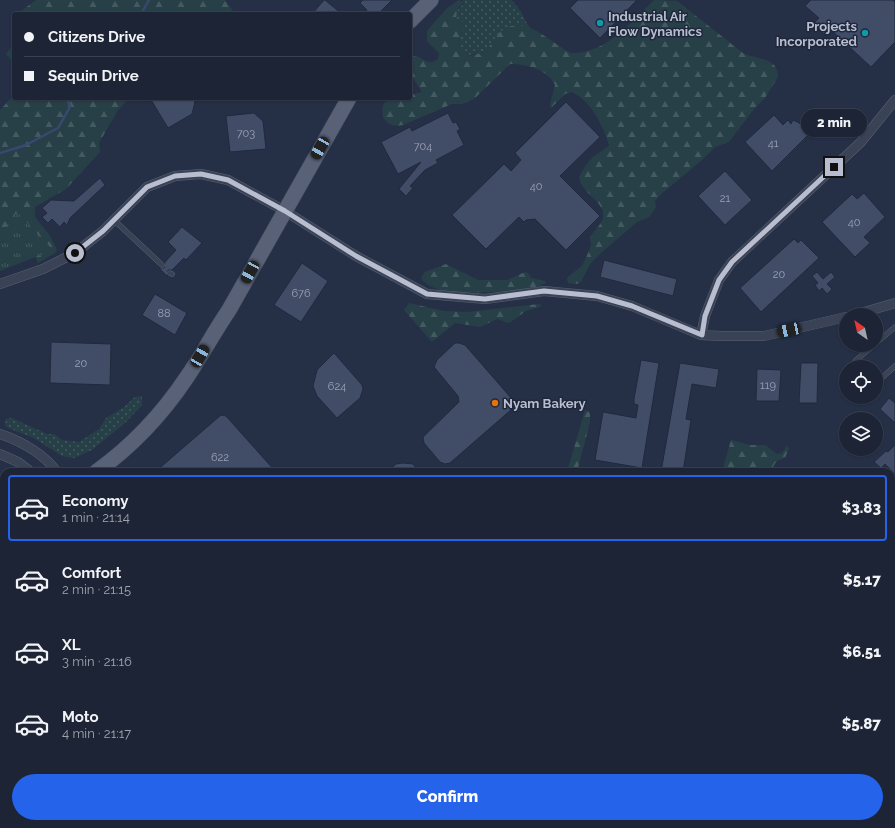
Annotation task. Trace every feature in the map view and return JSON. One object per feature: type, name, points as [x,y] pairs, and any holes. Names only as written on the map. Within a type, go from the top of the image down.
[{"type":"main road","points":[[412,19],[431,0]]},
{"type":"main road","points":[[101,468],[138,436],[181,387],[229,310],[348,100]]},
{"type":"street","points":[[702,335],[705,316],[719,280],[732,262],[861,142],[895,100]]},
{"type":"street","points":[[0,284],[43,269],[75,253],[114,220],[147,187],[175,176],[201,174],[228,180],[285,211],[356,256],[427,294],[485,299],[544,291],[597,296],[632,306],[702,335],[734,337],[764,336],[839,319]]},
{"type":"street","points":[[880,308],[895,304]]},
{"type":"street","points":[[0,434],[35,450],[53,468]]},
{"type":"street","points":[[0,454],[18,462],[26,468]]},
{"type":"lane","points":[[114,220],[162,265]]},
{"type":"lane","points":[[883,337],[895,327]]},
{"type":"lane","points":[[856,360],[866,352]]},
{"type":"lane","points":[[883,377],[895,366]]},
{"type":"green space","points":[[36,0],[225,0],[234,12],[20,12]]},
{"type":"green space","points":[[459,0],[464,2],[457,9],[456,20],[465,22],[458,45],[470,56],[485,52],[501,31],[513,26],[522,26],[539,32],[571,53],[584,52],[595,48],[617,36],[654,0],[677,1],[743,53],[765,60],[774,65],[777,70],[778,77],[765,98],[754,109],[729,142],[715,147],[702,160],[660,195],[655,201],[656,207],[649,217],[637,222],[602,252],[590,264],[581,282],[577,284],[568,283],[567,279],[583,264],[591,246],[591,236],[600,224],[603,217],[602,209],[580,182],[579,177],[593,157],[609,146],[596,115],[585,101],[572,92],[565,94],[551,108],[550,104],[555,85],[547,75],[536,68],[510,64],[474,99],[462,104],[452,104],[403,125],[392,125],[383,117],[383,105],[389,100],[412,100],[412,94],[422,92],[412,76],[412,57],[416,56],[430,62],[438,59],[439,53],[427,41],[427,31],[447,8]]},
{"type":"green space","points":[[463,0],[511,0],[521,11],[531,29],[514,25],[508,27],[503,30],[485,52],[469,55],[458,45],[465,22],[457,22],[456,14],[458,9],[464,4]]},
{"type":"green space","points":[[12,46],[12,61],[6,54]]},
{"type":"green space","points":[[12,97],[12,100],[127,100],[118,110],[99,143],[100,152],[66,189],[35,207],[35,217],[50,236],[57,250],[55,253],[38,263],[30,244],[0,249],[0,110]]},
{"type":"green space","points":[[17,212],[53,250],[0,271],[0,235]]},
{"type":"green space","points":[[446,264],[478,280],[507,280],[525,272],[528,273],[531,278],[545,281],[546,283],[538,286],[512,290],[456,293],[436,289],[425,283],[421,278],[425,272]]},
{"type":"green space","points":[[409,303],[444,311],[467,312],[539,304],[542,306],[526,311],[509,323],[497,319],[480,327],[455,323],[432,342],[404,310]]},
{"type":"green space","points":[[142,396],[142,405],[126,422],[92,450],[74,458],[62,456],[34,438],[8,428],[5,425],[6,419],[12,418],[47,434],[54,434],[62,440],[79,442],[99,429],[106,418],[124,407],[135,397]]},
{"type":"green space","points":[[585,410],[590,412],[590,422],[578,468],[568,468]]},
{"type":"green space","points":[[731,440],[750,445],[765,445],[777,454],[782,453],[787,446],[789,448],[785,458],[776,462],[773,468],[723,468]]},
{"type":"building","points":[[325,0],[340,12],[314,12]]},
{"type":"building","points":[[363,0],[392,0],[380,12],[365,12],[367,10],[360,3]]},
{"type":"building","name":"Industrial Air Flow Dynamics","points":[[578,0],[637,0],[600,38],[570,8]]},
{"type":"building","name":"Projects Incorporated","points":[[811,0],[893,0],[895,2],[895,42],[871,67],[831,30],[826,36],[813,24],[819,18],[805,6]]},
{"type":"building","points":[[151,100],[194,100],[195,102],[192,114],[168,128]]},
{"type":"building","points":[[566,102],[600,137],[560,176],[600,216],[566,250],[535,219],[526,220],[524,222],[519,217],[486,249],[452,215],[504,164],[511,171],[521,160],[515,153]]},
{"type":"building","points":[[254,113],[263,121],[266,149],[230,152],[226,116]]},
{"type":"building","points":[[448,113],[453,123],[456,122],[460,129],[457,131],[464,145],[436,160],[438,163],[425,170],[410,186],[413,188],[406,196],[399,189],[421,162],[398,174],[381,142],[410,127],[412,131]]},
{"type":"building","points":[[774,115],[783,125],[788,120],[791,124],[793,120],[801,124],[810,133],[772,171],[745,142]]},
{"type":"building","points":[[725,171],[752,200],[725,225],[698,196]]},
{"type":"building","points":[[100,178],[105,185],[70,218],[67,225],[64,222],[60,227],[52,219],[48,223],[42,217],[47,213],[42,208],[51,200],[74,201]]},
{"type":"building","points":[[864,193],[885,217],[864,237],[870,243],[855,257],[822,222],[852,194],[857,199]]},
{"type":"building","points":[[182,227],[202,243],[186,260],[184,258],[172,270],[168,270],[167,276],[159,268],[164,268],[165,262],[176,250],[168,242]]},
{"type":"building","points":[[794,239],[798,243],[801,240],[819,258],[761,312],[740,288]]},
{"type":"building","points":[[604,260],[677,279],[673,296],[600,277]]},
{"type":"building","points":[[302,263],[328,281],[301,322],[274,305]]},
{"type":"building","points":[[817,272],[823,279],[831,272],[835,277],[827,284],[832,289],[827,294],[822,288],[819,291],[815,285],[818,283],[812,276]]},
{"type":"building","points":[[155,294],[187,313],[175,335],[142,315]]},
{"type":"building","points":[[51,342],[111,344],[110,385],[50,383]]},
{"type":"building","points":[[455,343],[465,345],[512,399],[514,404],[512,409],[450,463],[445,464],[440,462],[424,443],[423,437],[459,402],[458,396],[434,367],[437,360]]},
{"type":"building","points":[[334,353],[362,385],[363,389],[360,398],[337,418],[317,396],[313,386],[317,370]]},
{"type":"building","points":[[641,360],[659,363],[642,468],[595,460],[603,412],[636,418],[638,405],[634,404],[634,399]]},
{"type":"building","points":[[680,363],[719,369],[716,388],[692,384],[686,419],[691,420],[684,468],[662,468]]},
{"type":"building","points":[[801,363],[818,363],[817,403],[799,403]]},
{"type":"building","points":[[757,369],[781,370],[779,401],[756,401]]},
{"type":"building","points":[[889,398],[895,403],[895,423],[880,409]]},
{"type":"building","points":[[221,415],[226,416],[272,468],[160,468]]},
{"type":"building","points":[[895,445],[895,468],[889,468],[885,464],[881,468],[874,462],[881,456],[883,456],[886,451],[888,452]]},
{"type":"building","points":[[396,464],[413,464],[416,468],[392,468]]},
{"type":"waterway","points":[[142,12],[149,0]]},
{"type":"waterway","points":[[0,153],[26,145],[58,128],[70,107],[68,100]]},
{"type":"place","name":"Industrial Air Flow Dynamics","points":[[600,23]]},
{"type":"place","name":"Projects Incorporated","points":[[865,33]]},
{"type":"place","name":"Nyam Bakery","points":[[495,403]]},
{"type":"route","points":[[75,253],[103,231],[147,187],[175,176],[201,174],[228,180],[285,211],[356,256],[427,294],[485,299],[544,291],[597,296],[632,306],[702,335],[705,316],[719,280],[732,262],[834,167]]}]
